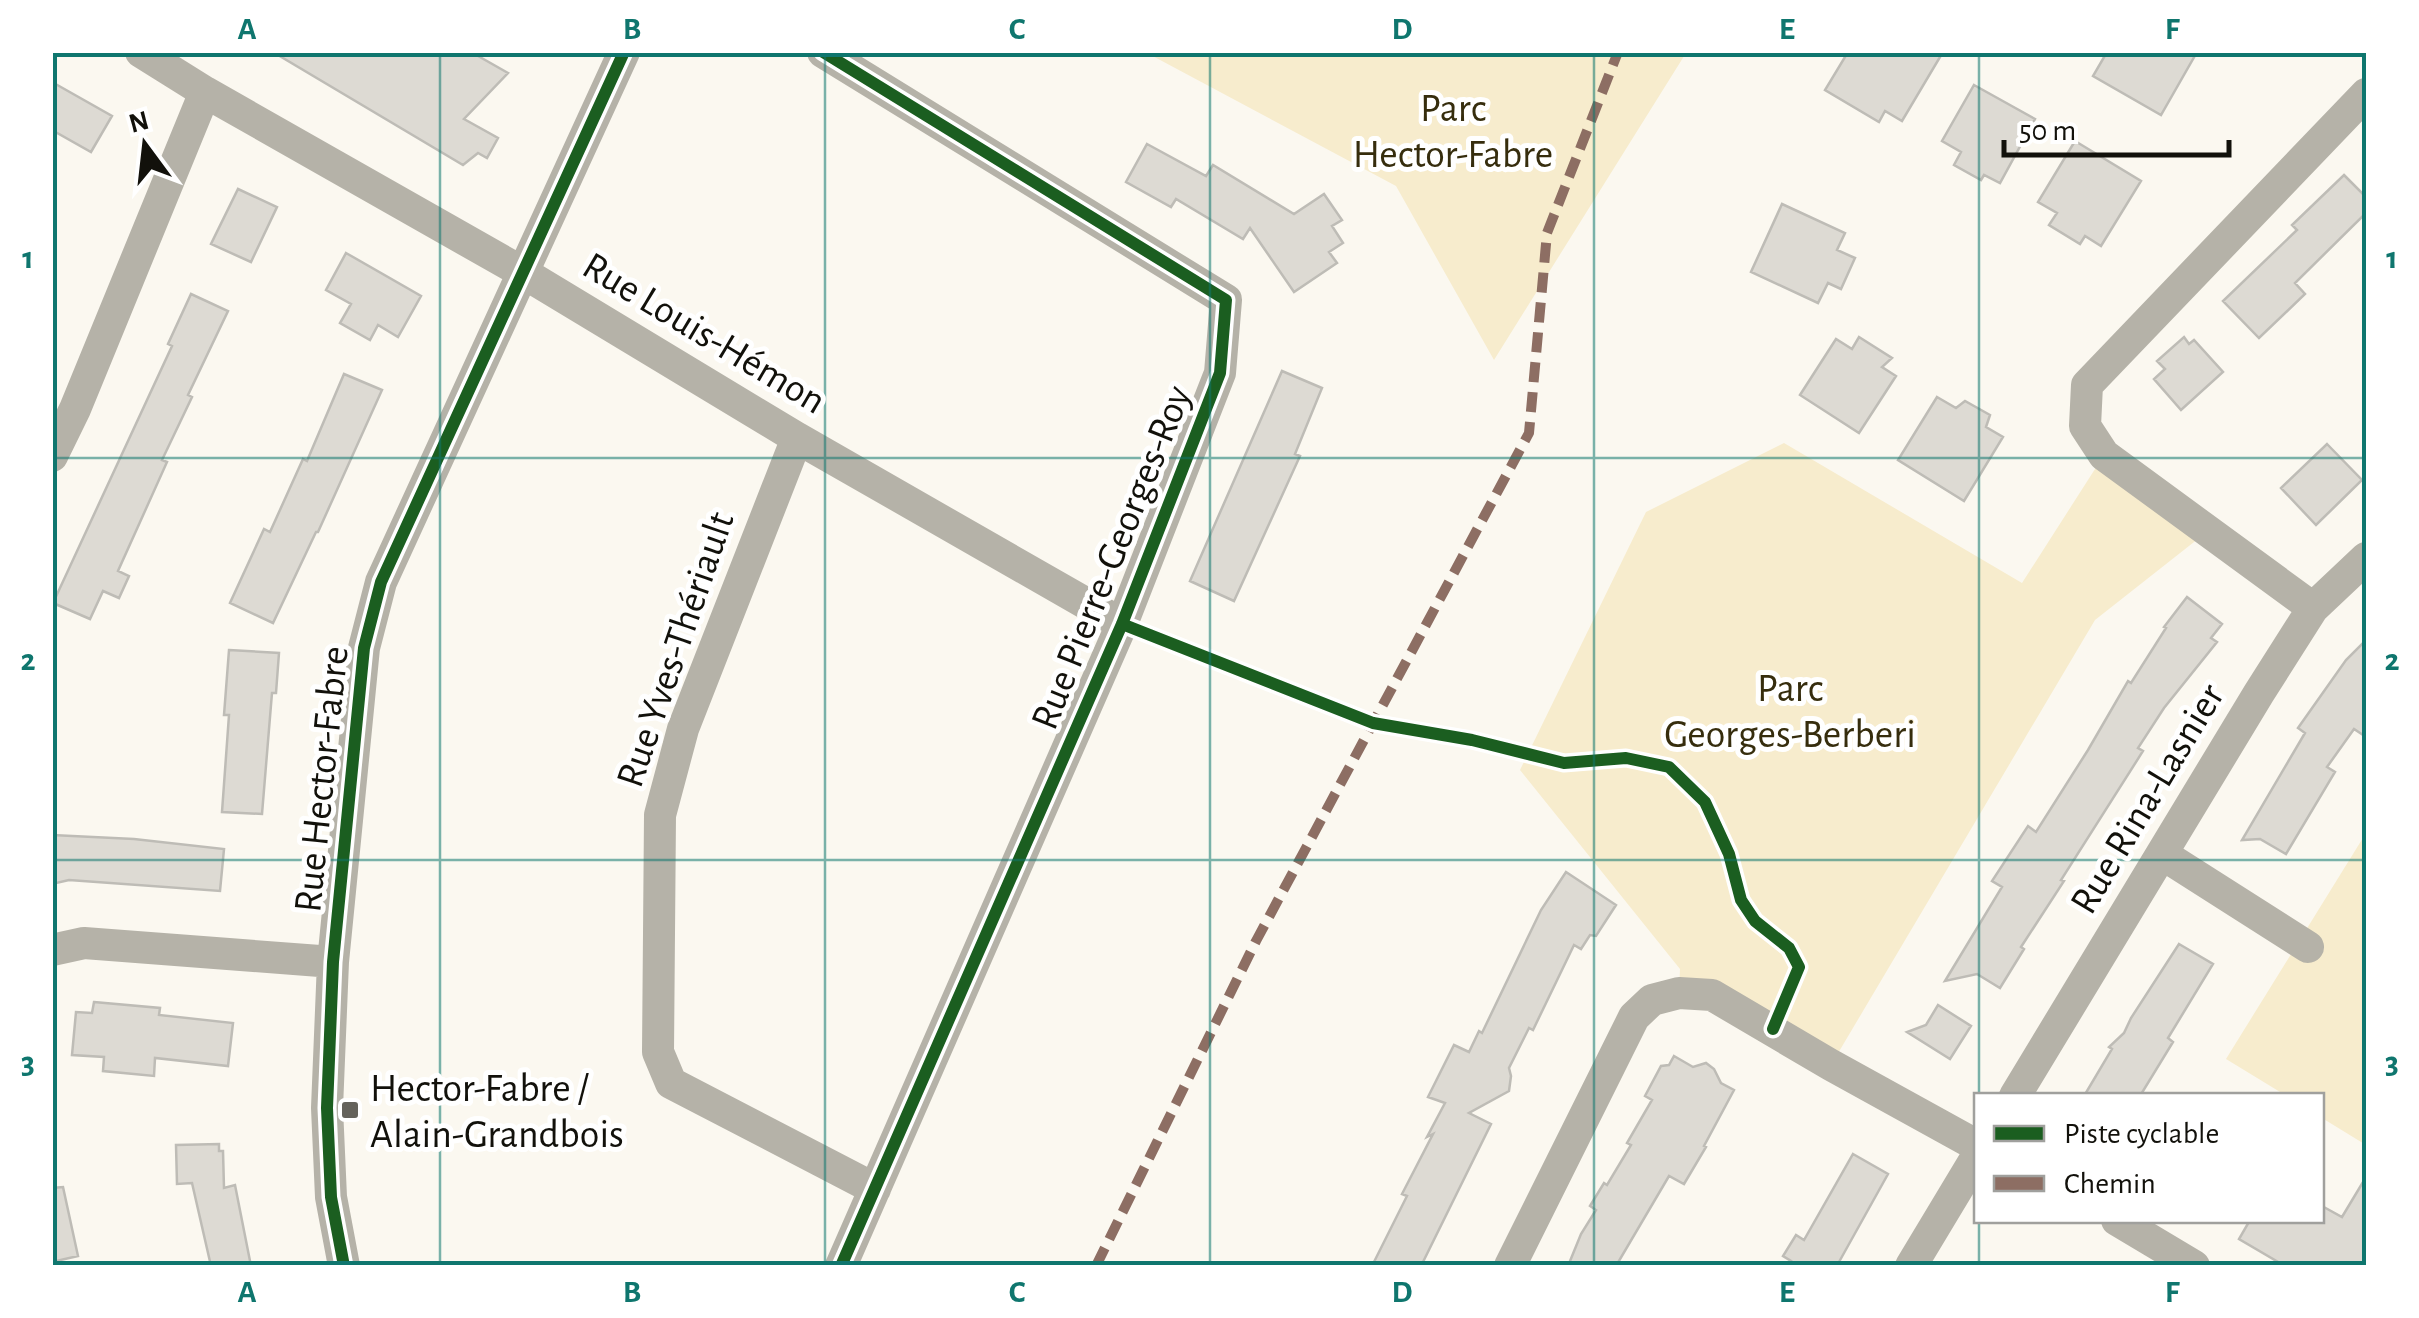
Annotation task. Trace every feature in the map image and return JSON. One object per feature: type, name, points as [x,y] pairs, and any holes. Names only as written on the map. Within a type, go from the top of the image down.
[{"type":"street","name":"Rue Louis-Hémon","points":[[141,52],[522,272],[797,438],[1122,624]]},
{"type":"street","name":"Rue Hector-Fabre","points":[[344,1266],[330,1196],[327,1108],[333,962],[364,648],[382,582],[624,52]]},
{"type":"street","name":"Rue Pierre-Georges-Roy","points":[[823,52],[1226,300],[1220,373],[1122,624],[841,1266]]},
{"type":"street","points":[[52,456],[64,402],[205,92]]},
{"type":"street","points":[[2314,608],[2104,455],[2085,426],[2087,385],[2366,94]]},
{"type":"street","name":"Rue Yves-Thériault","points":[[797,438],[682,729],[660,815],[658,1052],[670,1082],[874,1189]]},
{"type":"street","name":"Rue Rina-Lasnier","points":[[2017,1093],[2314,608],[2366,558]]},
{"type":"street","points":[[2162,854],[2308,947]]},
{"type":"street","points":[[52,950],[84,943],[333,962]]},
{"type":"street","points":[[1510,1266],[1634,1017],[1652,1000],[1679,993],[1712,994],[1974,1144]]},
{"type":"street","points":[[1911,1266],[1974,1161]]},
{"type":"street","points":[[2121,1223],[2194,1266]]},
{"type":"green space","name":"Parc Hector-Fabre","points":[[1147,53],[1686,53],[1494,360],[1396,186]]},
{"type":"green space","name":"Parc Georges-Berberi","points":[[1784,443],[2022,583],[2104,455],[2208,531],[2095,620],[1831,1065],[1679,993],[1680,969],[1520,770],[1646,512]]},
{"type":"green space","points":[[2366,833],[2366,1145],[2324,1119],[2324,1093],[2282,1093],[2226,1059]]},
{"type":"building","points":[[273,52],[471,52],[508,73],[464,119],[498,138],[487,158],[478,153],[463,165]]},
{"type":"building","points":[[1848,52],[1943,52],[1902,121],[1885,111],[1879,122],[1825,90]]},
{"type":"building","points":[[2107,52],[2197,52],[2161,115],[2093,76]]},
{"type":"building","points":[[52,82],[112,116],[91,152],[52,130]]},
{"type":"building","points":[[1974,85],[2035,119],[2000,183],[1984,175],[1981,180],[1954,165],[1961,152],[1942,141]]},
{"type":"building","points":[[2075,141],[2141,181],[2101,246],[2085,236],[2080,244],[2049,225],[2057,213],[2038,202]]},
{"type":"building","points":[[1147,144],[1206,176],[1213,165],[1294,214],[1324,194],[1342,220],[1332,226],[1343,243],[1329,252],[1337,263],[1294,292],[1250,228],[1243,239],[1176,199],[1171,207],[1126,182]]},
{"type":"building","points":[[2344,175],[2366,197],[2366,213],[2295,283],[2305,294],[2259,338],[2223,301],[2297,230],[2292,225]]},
{"type":"building","points":[[238,189],[277,207],[251,262],[211,244]]},
{"type":"building","points":[[1782,204],[1845,233],[1837,250],[1855,258],[1841,289],[1828,283],[1818,303],[1751,272]]},
{"type":"building","points":[[346,253],[421,296],[398,337],[378,325],[370,340],[340,323],[351,304],[326,290]]},
{"type":"building","points":[[191,294],[228,311],[188,395],[192,397],[162,460],[167,462],[118,571],[129,576],[119,598],[103,591],[90,619],[53,603],[172,346],[168,344]]},
{"type":"building","points":[[1859,337],[1892,358],[1882,367],[1896,376],[1859,433],[1800,395],[1836,339],[1852,349]]},
{"type":"building","points":[[2184,337],[2189,344],[2194,340],[2223,372],[2181,410],[2154,379],[2165,369],[2157,361]]},
{"type":"building","points":[[1282,371],[1322,388],[1295,454],[1300,456],[1234,601],[1190,581]]},
{"type":"building","points":[[344,374],[382,390],[273,623],[230,603],[264,529],[270,532],[303,459],[307,461]]},
{"type":"building","points":[[1937,397],[1956,408],[1965,401],[1990,415],[1986,427],[2003,437],[1964,501],[1898,460]]},
{"type":"building","points":[[2327,444],[2362,480],[2316,525],[2281,488]]},
{"type":"building","points":[[2187,597],[2222,624],[2211,638],[2217,642],[2164,708],[2138,748],[2143,751],[2061,880],[2064,881],[2021,947],[2024,949],[2000,988],[1977,974],[1945,981],[2002,887],[1992,881],[2028,826],[2036,832],[2128,681],[2131,683]]},
{"type":"building","points":[[2366,640],[2366,737],[2354,729],[2327,767],[2335,772],[2286,854],[2260,839],[2242,840],[2305,733],[2298,728],[2346,660]]},
{"type":"building","points":[[229,650],[279,653],[262,814],[222,812]]},
{"type":"building","points":[[52,835],[224,849],[220,891],[69,880],[52,884]]},
{"type":"building","points":[[1566,872],[1616,905],[1596,936],[1590,935],[1581,949],[1574,945],[1533,1030],[1529,1028],[1509,1068],[1509,1091],[1469,1113],[1491,1124],[1421,1266],[1372,1266],[1407,1196],[1402,1194],[1445,1103],[1428,1097],[1454,1045],[1469,1052],[1479,1031],[1482,1033],[1541,910]]},
{"type":"building","points":[[2179,944],[2213,964],[2168,1038],[2173,1042],[2142,1093],[2086,1093],[2112,1049],[2109,1047],[2124,1033]]},
{"type":"building","points":[[94,1002],[160,1008],[159,1015],[233,1023],[228,1066],[155,1058],[154,1076],[103,1071],[104,1057],[72,1055],[76,1012],[92,1013]]},
{"type":"building","points":[[1938,1005],[1971,1026],[1950,1059],[1907,1032],[1926,1025]]},
{"type":"building","points":[[1674,1056],[1693,1067],[1706,1063],[1721,1083],[1734,1090],[1706,1147],[1684,1184],[1669,1176],[1616,1266],[1568,1266],[1596,1210],[1590,1206],[1631,1145],[1627,1143],[1652,1100],[1645,1096],[1661,1066],[1669,1065]]},
{"type":"building","points":[[219,1144],[219,1151],[223,1151],[224,1188],[235,1185],[251,1266],[211,1266],[192,1183],[177,1184],[176,1145]]},
{"type":"building","points":[[1853,1154],[1888,1174],[1839,1262],[1845,1266],[1788,1266],[1791,1261],[1783,1256],[1796,1235],[1804,1240]]},
{"type":"building","points":[[2366,1177],[2366,1266],[2285,1266],[2239,1239],[2248,1223],[2324,1223],[2324,1207],[2342,1217]]},
{"type":"building","points":[[63,1187],[78,1256],[52,1262],[52,1188]]},
{"type":"marked path","points":[[1096,1266],[1256,941],[1529,433],[1547,233],[1618,52]]},
{"type":"cycle path","points":[[344,1266],[331,1197],[327,1108],[333,962],[364,648],[381,582],[624,52]]},
{"type":"cycle path","points":[[823,52],[1226,300],[1220,373],[1122,624],[841,1266]]},
{"type":"cycle path","points":[[1122,624],[1373,723],[1472,740],[1564,763],[1626,758],[1669,767],[1705,802],[1729,854],[1741,900],[1755,921],[1789,948],[1799,967],[1773,1029]]},
{"type":"place","name":"Hector-Fabre / Alain-Grandbois","points":[[350,1110]]}]
